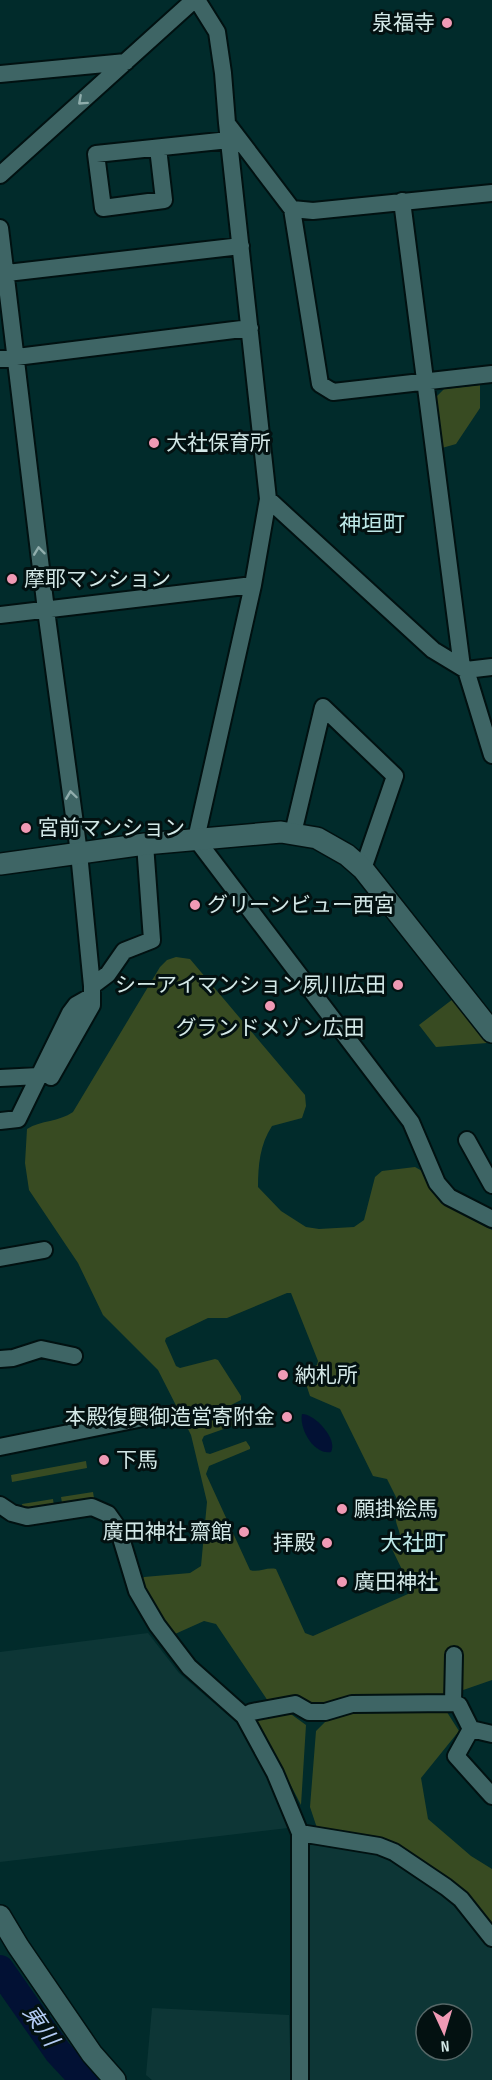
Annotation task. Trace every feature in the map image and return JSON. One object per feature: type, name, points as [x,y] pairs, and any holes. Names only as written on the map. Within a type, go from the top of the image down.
[{"type":"street","points":[[0,175],[195,0],[217,32],[223,73],[268,499],[253,585],[196,839],[411,1122],[436,1183],[449,1197],[492,1219]]},
{"type":"street","points":[[0,74],[126,62]]},
{"type":"street","points":[[158,148],[164,200],[103,208],[96,154],[158,148],[228,132]]},
{"type":"street","points":[[228,132],[292,209],[320,384],[333,392],[492,374]]},
{"type":"street","points":[[292,209],[314,211],[492,193]]},
{"type":"street","points":[[402,201],[464,668],[492,755]]},
{"type":"street","points":[[0,228],[7,273],[8,358],[46,610],[79,853],[92,991]]},
{"type":"street","points":[[7,273],[241,246]]},
{"type":"street","points":[[8,358],[250,328]]},
{"type":"street","points":[[268,499],[433,650],[464,668],[492,667]]},
{"type":"street","points":[[0,615],[253,585]]},
{"type":"street","points":[[293,832],[322,707],[395,776],[363,869]]},
{"type":"street","points":[[0,864],[196,839],[293,832],[317,838],[347,855],[363,869],[492,1032]]},
{"type":"street","points":[[0,1121],[18,1119],[45,1076],[70,1013],[76,1005],[108,974],[124,951],[152,940],[145,844]]},
{"type":"street","points":[[0,1078],[45,1076]]},
{"type":"street","points":[[467,1140],[492,1185]]},
{"type":"street","points":[[0,1258],[44,1250]]},
{"type":"street","points":[[0,1359],[14,1358],[41,1349],[74,1356]]},
{"type":"street","points":[[0,1447],[153,1416]]},
{"type":"street","points":[[0,1506],[12,1513],[27,1517],[92,1507],[108,1514],[118,1528],[136,1591],[157,1625],[189,1667],[244,1716],[275,1773],[300,1833],[300,2080]]},
{"type":"street","points":[[453,1703],[454,1655]]},
{"type":"street","points":[[244,1716],[261,1710],[295,1704],[309,1712],[325,1712],[352,1704],[453,1703],[459,1705],[471,1729]]},
{"type":"street","points":[[471,1729],[492,1734]]},
{"type":"street","points":[[471,1729],[456,1756],[492,1796]]},
{"type":"street","points":[[300,1833],[379,1846],[394,1852],[461,1899],[492,1938]]},
{"type":"street","points":[[0,1916],[92,2054],[115,2080]]},
{"type":"shaded area","points":[[148,1633],[179,1673],[237,1723],[267,1772],[288,1828],[0,1862],[0,1652]]},
{"type":"shaded area","points":[[309,1839],[375,1854],[425,1878],[492,1945],[492,2080],[308,2080],[306,1948]]},
{"type":"shaded area","points":[[152,2008],[289,2015],[291,2080],[152,2080],[146,2075]]},
{"type":"green space","points":[[480,385],[480,408],[456,444],[442,448],[435,398],[444,389]]},
{"type":"green space","points":[[176,957],[190,959],[305,1095],[306,1106],[302,1118],[272,1126],[260,1155],[258,1187],[281,1211],[306,1227],[319,1229],[354,1227],[364,1220],[375,1177],[382,1171],[415,1167],[422,1171],[441,1203],[492,1230],[492,1680],[446,1696],[327,1707],[268,1701],[216,1624],[204,1621],[175,1634],[144,1593],[141,1580],[144,1577],[190,1573],[201,1566],[207,1502],[191,1435],[158,1370],[103,1315],[78,1263],[29,1190],[25,1163],[27,1129],[62,1118],[73,1112],[160,967],[167,960]],"holes":[[[291,1293],[318,1361],[317,1365],[302,1372],[310,1396],[340,1409],[373,1476],[387,1479],[402,1509],[401,1515],[396,1517],[400,1539],[394,1542],[392,1549],[410,1586],[408,1594],[313,1636],[305,1633],[276,1569],[250,1570],[206,1474],[209,1466],[250,1449],[250,1447],[246,1441],[210,1454],[206,1453],[202,1440],[204,1436],[252,1419],[250,1409],[235,1414],[230,1408],[231,1405],[241,1400],[241,1396],[218,1360],[180,1368],[176,1366],[165,1341],[166,1338],[208,1318],[227,1318]]]},
{"type":"green space","points":[[453,999],[487,1043],[436,1047],[419,1025]]},
{"type":"green space","points":[[86,1461],[87,1468],[12,1482],[11,1475]]},
{"type":"green space","points":[[93,1492],[94,1498],[62,1503],[61,1497]]},
{"type":"green space","points":[[53,1499],[54,1506],[23,1511],[22,1504]]},
{"type":"green space","points":[[445,1709],[459,1731],[421,1778],[428,1819],[471,1856],[492,1869],[492,1931],[381,1842],[318,1831],[310,1807],[316,1731],[329,1718],[362,1711]]},
{"type":"green space","points":[[288,1712],[306,1725],[301,1805],[257,1720]]},
{"type":"water","points":[[302,1414],[313,1418],[324,1428],[331,1441],[331,1452],[324,1452],[313,1445],[305,1433]]},
{"type":"waterway","name":"東川","points":[[0,1969],[58,2052],[84,2080]]},
{"type":"place","name":"泉福寺","points":[[447,23]]},
{"type":"place","name":"大社保育所","points":[[154,443]]},
{"type":"place","name":"摩耶マンション","points":[[12,579]]},
{"type":"place","name":"宮前マンション","points":[[26,828]]},
{"type":"place","name":"グリーンビュー西宮","points":[[195,905]]},
{"type":"place","name":"シーアイマンション夙川広田","points":[[398,985]]},
{"type":"place","name":"グランドメゾン広田","points":[[270,1006]]},
{"type":"place","name":"納札所","points":[[283,1375]]},
{"type":"place","name":"本殿復興御造営寄附金","points":[[287,1417]]},
{"type":"place","name":"下馬","points":[[104,1460]]},
{"type":"place","name":"願掛絵馬","points":[[342,1509]]},
{"type":"place","name":"廣田神社 齋館","points":[[244,1532]]},
{"type":"place","name":"拝殿","points":[[327,1543]]},
{"type":"place","name":"廣田神社","points":[[342,1582]]},
{"type":"district","name":"神垣町","points":[[372,524]]},
{"type":"district","name":"大社町","points":[[413,1543]]}]
